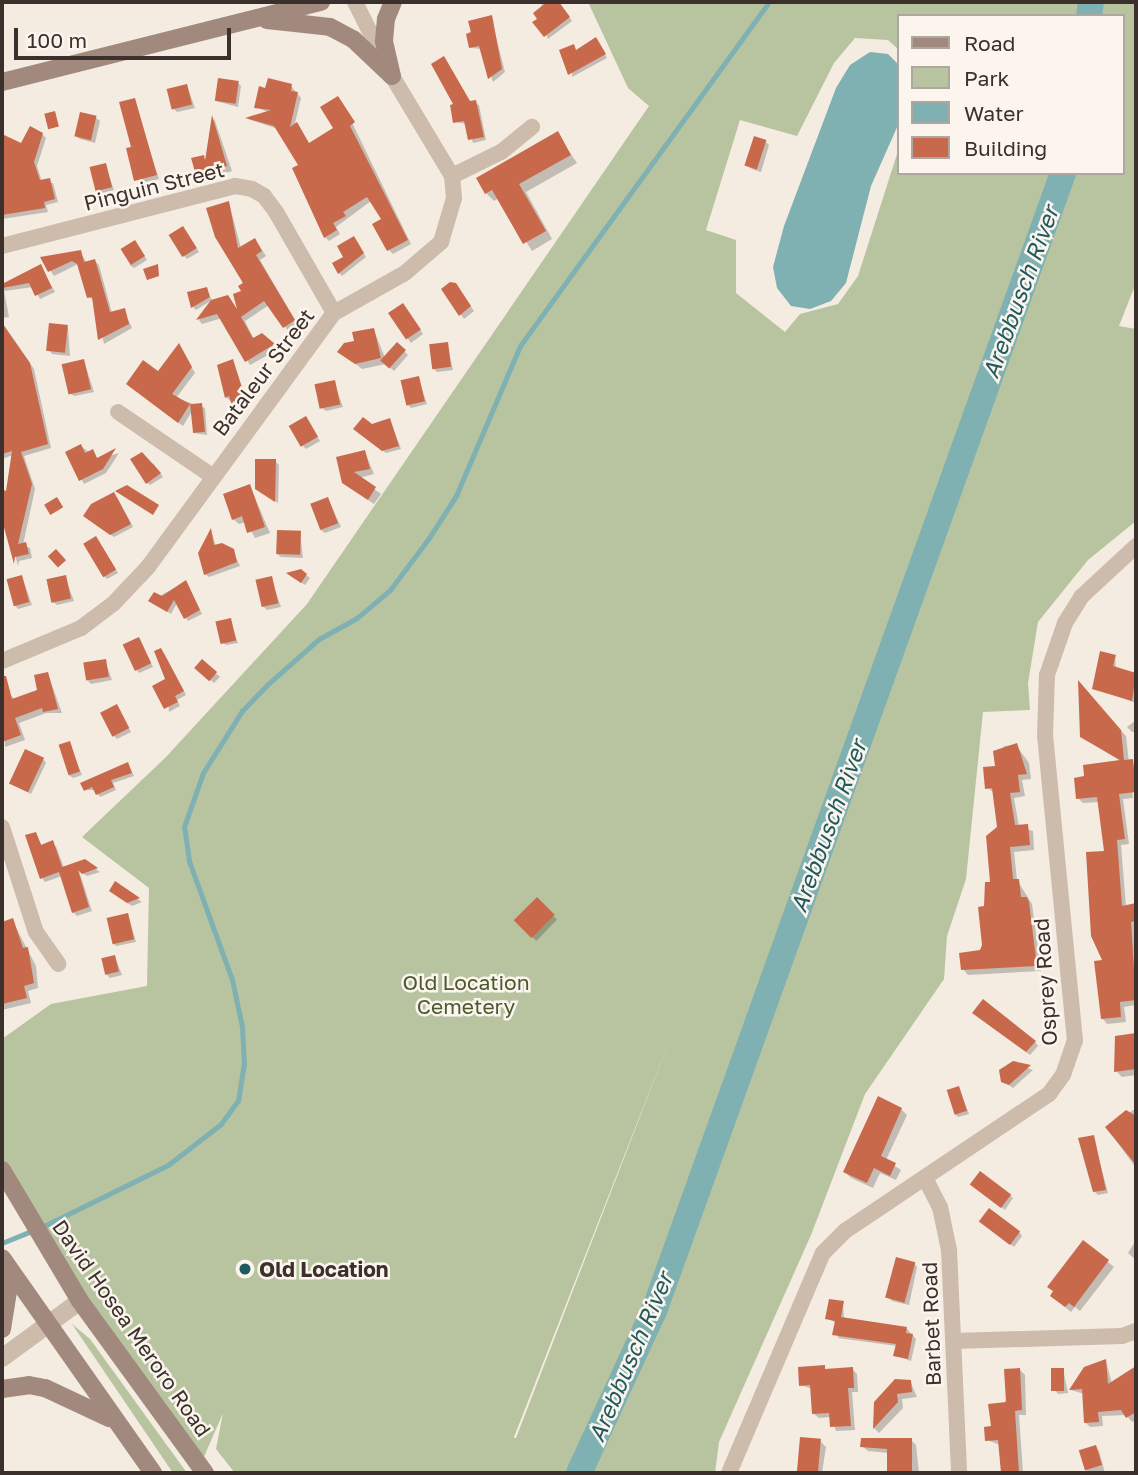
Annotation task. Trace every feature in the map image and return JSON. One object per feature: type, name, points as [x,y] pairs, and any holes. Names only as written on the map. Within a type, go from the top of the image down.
[{"type":"main road","points":[[246,19],[280,2]]},
{"type":"main road","points":[[2,82],[321,2]]},
{"type":"main road","points":[[392,76],[384,41],[386,19],[393,2]]},
{"type":"main road","points":[[246,19],[330,27],[354,40],[392,76]]},
{"type":"main road","name":"David Hosea Meroro Road","points":[[4,1175],[80,1301],[205,1473]]},
{"type":"main road","points":[[4,1261],[112,1420],[153,1473]]},
{"type":"main road","points":[[2,1329],[8,1291],[4,1261]]},
{"type":"main road","points":[[2,1388],[29,1385],[45,1388],[112,1420]]},
{"type":"street","points":[[355,2],[392,76],[452,176],[501,152],[532,127]]},
{"type":"street","name":"Bataleur Street","points":[[2,661],[82,628],[105,611],[148,567],[212,476],[334,313],[405,273],[441,242],[450,221],[452,176]]},
{"type":"street","name":"Pinguin Street","points":[[2,246],[235,186],[252,189],[264,196],[276,212],[334,313]]},
{"type":"street","points":[[118,412],[212,476]]},
{"type":"street","name":"Osprey Road","points":[[729,1473],[823,1253],[845,1231],[1049,1094],[1071,1057],[1074,1041],[1045,737],[1047,675],[1065,623],[1081,597],[1136,546]]},
{"type":"street","points":[[2,827],[36,932],[58,964]]},
{"type":"street","name":"Barbet Road","points":[[925,1178],[945,1227],[954,1341],[959,1473]]},
{"type":"street","points":[[2,1358],[80,1301]]},
{"type":"street","points":[[954,1341],[1122,1336],[1136,1331]]},
{"type":"green space","name":"Old Location Cemetery","points":[[588,2],[1136,2],[1136,283],[1119,326],[1136,329],[1136,521],[1088,560],[1038,622],[1028,683],[1030,710],[983,712],[966,879],[947,936],[944,979],[865,1094],[811,1235],[719,1442],[715,1473],[235,1473],[216,1449],[223,1413],[200,1466],[2,1170],[2,1039],[51,1004],[147,986],[149,888],[82,837],[166,757],[307,604],[649,106],[628,88]],"holes":[[[670,1039],[516,1438],[514,1437]]]},
{"type":"green space","points":[[72,1324],[90,1339],[187,1473],[173,1473]]},
{"type":"water","points":[[870,52],[888,54],[897,63],[897,127],[871,186],[846,283],[831,301],[810,309],[791,306],[777,288],[773,267],[784,226],[836,88],[850,65]]},
{"type":"building","points":[[547,2],[559,2],[570,17],[544,37],[532,22],[537,19],[533,13]]},
{"type":"building","points":[[492,15],[502,69],[488,79],[479,46],[469,48],[466,34],[471,32],[468,21]]},
{"type":"building","points":[[596,37],[606,54],[568,75],[559,50],[574,44],[576,50]]},
{"type":"building","points":[[444,56],[470,101],[476,100],[484,137],[468,140],[464,121],[453,123],[450,105],[453,104],[431,64]]},
{"type":"building","points":[[218,78],[239,81],[236,104],[215,101]]},
{"type":"building","points":[[268,78],[292,84],[291,91],[298,92],[290,127],[297,122],[309,143],[333,128],[320,107],[338,96],[355,122],[350,126],[408,240],[387,251],[372,224],[381,219],[367,197],[343,212],[346,216],[333,223],[337,230],[324,238],[292,168],[298,165],[274,126],[245,118],[271,110],[254,108],[259,86],[265,88]]},
{"type":"building","points":[[187,84],[192,104],[172,109],[167,89]]},
{"type":"building","points":[[135,98],[157,175],[134,181],[126,148],[131,147],[119,102]]},
{"type":"building","points":[[55,111],[59,127],[48,129],[44,114]]},
{"type":"building","points":[[80,112],[97,116],[91,140],[74,136]]},
{"type":"building","points":[[212,115],[227,166],[196,175],[191,158],[204,155],[205,161]]},
{"type":"building","points":[[30,126],[43,133],[34,162],[40,180],[50,178],[55,199],[44,202],[45,208],[2,215],[2,134],[21,143]]},
{"type":"building","points":[[558,131],[571,155],[519,184],[546,231],[523,244],[492,190],[485,194],[476,178]]},
{"type":"building","points":[[754,136],[766,140],[757,169],[744,165]]},
{"type":"building","points":[[106,163],[112,187],[96,191],[90,167]]},
{"type":"building","points":[[229,201],[238,248],[255,238],[262,251],[256,255],[295,320],[283,328],[264,301],[241,317],[253,338],[262,333],[275,344],[245,362],[217,314],[196,320],[211,300],[228,295],[237,309],[233,294],[241,291],[238,286],[243,283],[215,237],[206,208]]},
{"type":"building","points":[[183,226],[197,248],[182,257],[169,235]]},
{"type":"building","points":[[354,236],[364,253],[338,274],[332,263],[343,257],[337,246]]},
{"type":"building","points":[[135,240],[145,256],[131,265],[121,249]]},
{"type":"building","points":[[81,250],[84,262],[95,259],[110,312],[125,308],[129,324],[98,340],[92,297],[87,298],[77,264],[72,261],[48,272],[40,257]]},
{"type":"building","points":[[41,264],[52,288],[35,296],[29,283],[2,288],[2,284]]},
{"type":"building","points":[[158,264],[159,276],[147,280],[143,269]]},
{"type":"building","points":[[450,282],[456,283],[471,306],[459,316],[441,289]]},
{"type":"building","points":[[207,287],[210,297],[191,308],[187,292]]},
{"type":"building","points":[[403,303],[421,330],[406,340],[388,313]]},
{"type":"building","points":[[2,323],[30,363],[48,444],[21,452],[32,484],[18,544],[26,542],[29,554],[15,557],[14,564],[2,520],[2,489],[6,491],[12,451],[2,454]]},
{"type":"building","points":[[49,323],[68,325],[65,353],[46,351]]},
{"type":"building","points":[[374,328],[381,358],[355,364],[337,352],[344,343],[354,341],[352,332]]},
{"type":"building","points":[[397,342],[406,350],[389,369],[380,361]]},
{"type":"building","points":[[448,342],[451,367],[432,369],[429,344]]},
{"type":"building","points":[[179,343],[192,367],[172,394],[190,404],[178,423],[126,384],[143,360],[158,371]]},
{"type":"building","points":[[84,359],[91,389],[69,394],[62,364]]},
{"type":"building","points":[[233,359],[246,401],[232,405],[229,396],[225,398],[217,365]]},
{"type":"building","points":[[419,376],[425,401],[406,406],[400,380]]},
{"type":"building","points":[[335,380],[340,404],[320,409],[314,384]]},
{"type":"building","points":[[202,403],[205,432],[193,433],[190,404]]},
{"type":"building","points":[[306,416],[318,437],[301,447],[289,426]]},
{"type":"building","points":[[363,417],[372,424],[390,418],[399,446],[382,451],[353,429]]},
{"type":"building","points":[[81,444],[85,453],[93,449],[97,458],[116,448],[103,469],[79,481],[65,452]]},
{"type":"building","points":[[365,450],[370,469],[354,472],[376,487],[368,500],[342,483],[336,457]]},
{"type":"building","points":[[142,452],[161,473],[146,484],[130,459]]},
{"type":"building","points":[[255,459],[276,459],[275,502],[255,489]]},
{"type":"building","points":[[250,484],[265,527],[247,533],[242,516],[232,520],[223,494]]},
{"type":"building","points":[[127,485],[159,505],[153,515],[115,491]]},
{"type":"building","points":[[114,492],[131,524],[110,535],[83,516],[91,504]]},
{"type":"building","points":[[57,497],[63,507],[50,515],[44,505]]},
{"type":"building","points":[[328,497],[338,523],[320,530],[310,504]]},
{"type":"building","points":[[211,528],[214,545],[222,543],[234,549],[237,562],[204,575],[198,553]]},
{"type":"building","points":[[277,530],[301,531],[300,555],[276,554]]},
{"type":"building","points":[[96,536],[116,569],[103,577],[83,544]]},
{"type":"building","points":[[56,549],[66,560],[58,568],[48,556]]},
{"type":"building","points":[[301,569],[307,574],[301,583],[286,573]]},
{"type":"building","points":[[22,575],[29,602],[14,606],[7,579]]},
{"type":"building","points":[[66,575],[71,598],[51,603],[46,579]]},
{"type":"building","points":[[272,576],[278,603],[262,607],[255,580]]},
{"type":"building","points":[[186,580],[200,610],[184,619],[174,600],[167,612],[148,601],[154,592],[162,596]]},
{"type":"building","points":[[231,618],[236,640],[221,644],[215,622]]},
{"type":"building","points":[[139,637],[151,663],[135,671],[123,645]]},
{"type":"building","points":[[161,648],[184,691],[175,696],[178,702],[164,709],[152,686],[165,679],[154,651]]},
{"type":"building","points":[[1100,651],[1116,655],[1113,666],[1136,673],[1132,701],[1092,689]]},
{"type":"building","points":[[106,659],[109,677],[86,680],[83,663]]},
{"type":"building","points":[[202,659],[217,672],[209,681],[194,668]]},
{"type":"building","points":[[48,672],[58,709],[43,712],[42,708],[15,718],[21,735],[2,742],[2,676],[6,676],[12,699],[37,690],[34,675]]},
{"type":"building","points":[[1078,680],[1121,730],[1124,760],[1133,759],[1136,786],[1136,792],[1119,794],[1125,839],[1117,840],[1122,906],[1136,903],[1136,921],[1131,922],[1136,1000],[1120,1002],[1121,1017],[1101,1019],[1094,961],[1102,960],[1091,936],[1086,852],[1104,851],[1097,797],[1076,799],[1074,778],[1084,776],[1083,765],[1120,760],[1080,737]]},
{"type":"building","points":[[117,704],[129,728],[112,737],[100,713]]},
{"type":"building","points":[[70,741],[80,771],[68,775],[59,745]]},
{"type":"building","points":[[1017,743],[1027,774],[1018,775],[1020,792],[1010,793],[1015,825],[1028,824],[1030,845],[1010,847],[1013,879],[1019,879],[1021,897],[1027,897],[1029,902],[1037,966],[961,970],[959,953],[980,950],[982,945],[978,907],[984,906],[985,882],[990,882],[986,836],[997,827],[992,788],[985,789],[983,767],[995,766],[993,751]]},
{"type":"building","points":[[25,749],[44,758],[28,792],[9,783]]},
{"type":"building","points":[[128,762],[132,773],[111,780],[114,787],[96,795],[92,787],[84,791],[80,783]]},
{"type":"building","points":[[36,832],[41,845],[53,840],[62,867],[85,859],[98,868],[82,874],[78,870],[89,907],[72,913],[59,872],[40,879],[25,835]]},
{"type":"building","points":[[115,881],[140,898],[127,903],[109,891]]},
{"type":"building","points":[[537,897],[555,915],[531,938],[514,920]]},
{"type":"building","points":[[128,913],[134,939],[113,944],[107,918]]},
{"type":"building","points":[[13,918],[23,948],[28,947],[34,983],[24,986],[27,998],[2,1004],[2,922]]},
{"type":"building","points":[[115,955],[119,972],[105,975],[101,958]]},
{"type":"building","points":[[983,999],[1036,1041],[1026,1052],[972,1013]]},
{"type":"building","points":[[1136,1033],[1136,1069],[1114,1072],[1115,1036]]},
{"type":"building","points":[[1013,1061],[1031,1065],[1009,1085],[1001,1082],[999,1070]]},
{"type":"building","points":[[959,1086],[967,1111],[955,1115],[947,1090]]},
{"type":"building","points":[[878,1096],[902,1108],[881,1156],[896,1163],[890,1176],[874,1168],[867,1183],[843,1172]]},
{"type":"building","points":[[1126,1110],[1136,1116],[1136,1165],[1105,1127]]},
{"type":"building","points":[[1094,1135],[1106,1190],[1093,1192],[1078,1138]]},
{"type":"building","points":[[980,1171],[1011,1194],[1001,1208],[970,1185]]},
{"type":"building","points":[[989,1208],[1020,1231],[1010,1245],[979,1222]]},
{"type":"building","points":[[1083,1240],[1109,1260],[1074,1307],[1069,1303],[1065,1307],[1050,1296],[1053,1291],[1047,1287]]},
{"type":"building","points":[[896,1257],[915,1262],[904,1303],[885,1298]]},
{"type":"building","points":[[829,1299],[844,1301],[841,1317],[907,1327],[906,1333],[913,1334],[908,1359],[893,1356],[896,1344],[832,1335],[835,1321],[825,1319]]},
{"type":"building","points":[[1106,1359],[1108,1384],[1136,1366],[1136,1412],[1126,1418],[1121,1410],[1098,1412],[1099,1422],[1084,1423],[1082,1389],[1069,1390],[1084,1367]]},
{"type":"building","points":[[825,1365],[825,1369],[853,1367],[854,1388],[848,1388],[851,1426],[830,1427],[829,1413],[812,1414],[810,1385],[799,1386],[798,1367]]},
{"type":"building","points":[[1020,1368],[1022,1410],[1015,1411],[1019,1473],[1001,1473],[998,1440],[985,1441],[984,1427],[991,1426],[988,1404],[1006,1402],[1004,1369]]},
{"type":"building","points":[[1051,1368],[1064,1368],[1064,1391],[1051,1391]]},
{"type":"building","points":[[895,1379],[911,1380],[912,1392],[897,1394],[898,1402],[873,1429],[874,1402]]},
{"type":"building","points":[[800,1437],[821,1439],[818,1473],[797,1473]]},
{"type":"building","points":[[861,1438],[912,1438],[912,1473],[887,1473],[887,1449],[860,1447]]},
{"type":"building","points":[[1096,1445],[1102,1465],[1085,1470],[1079,1450]]},
{"type":"waterway","points":[[42,1227],[168,1165],[221,1124],[238,1101],[244,1065],[242,1027],[232,980],[189,861],[184,827],[203,773],[242,711],[267,685],[319,639],[357,618],[390,590],[429,538],[456,496],[520,346],[769,2]]},
{"type":"waterway","name":"Arebbusch River","points":[[1089,14],[1091,2]]},
{"type":"waterway","name":"Arebbusch River","points":[[579,1473],[654,1311],[1062,175]]},
{"type":"waterway","points":[[2,1243],[34,1230]]},
{"type":"place","name":"Old Location","points":[[245,1269]]}]
